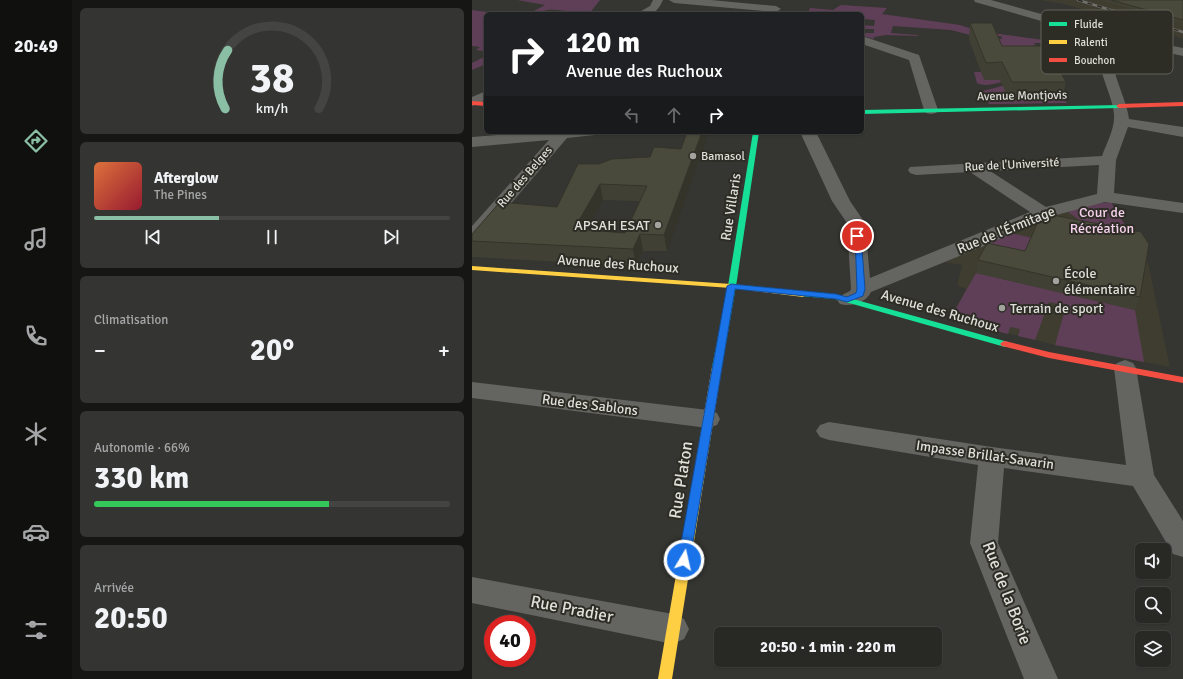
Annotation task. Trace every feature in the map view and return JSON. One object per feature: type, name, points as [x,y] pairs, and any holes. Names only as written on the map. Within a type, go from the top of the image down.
[{"type":"street","points":[[646,12],[654,8],[661,0]]},
{"type":"street","points":[[674,0],[774,12],[787,0]]},
{"type":"street","points":[[979,0],[1041,17]]},
{"type":"street","points":[[864,41],[915,58],[931,110]]},
{"type":"street","points":[[1173,50],[1183,52]]},
{"type":"street","points":[[1110,74],[1122,122],[1108,160],[1105,197],[1183,208]]},
{"type":"street","points":[[472,102],[484,96]]},
{"type":"street","points":[[472,102],[484,104]]},
{"type":"street","name":"Avenue Montjovis","points":[[864,112],[1183,104]]},
{"type":"street","points":[[1122,122],[1183,132]]},
{"type":"street","points":[[472,142],[571,134]]},
{"type":"street","name":"Rue Villaris","points":[[731,286],[734,280],[756,134]]},
{"type":"street","points":[[809,134],[841,201],[856,223],[854,294]]},
{"type":"street","name":"Rue des Belges","points":[[472,237],[562,135]]},
{"type":"street","name":"Rue de l'Université","points":[[916,170],[1108,160]]},
{"type":"street","points":[[973,167],[1043,213]]},
{"type":"street","name":"Rue de l'Érmitage","points":[[854,294],[1043,213],[1105,197]]},
{"type":"street","name":"Avenue des Ruchoux","points":[[472,268],[731,286],[836,297],[854,294],[928,324],[1049,355],[1183,380]]},
{"type":"street","name":"Rue Platon","points":[[665,679],[731,286]]},
{"type":"street","points":[[1125,368],[1141,477],[1183,545]]},
{"type":"street","name":"Rue des Sablons","points":[[472,390],[708,419]]},
{"type":"street","name":"Impasse Brillat-Savarin","points":[[829,431],[992,457],[1141,477]]},
{"type":"street","name":"Rue de la Borie","points":[[992,457],[984,542],[1040,679]]},
{"type":"street","name":"Rue Pradier","points":[[472,590],[673,629]]},
{"type":"shaded area","points":[[1040,0],[1183,0],[1183,39],[1173,36],[1173,10],[1084,10],[1064,4]]},
{"type":"shaded area","points":[[1092,204],[1117,212],[1148,263],[1170,367],[1055,345],[950,319],[966,289],[957,285],[962,265],[943,262],[1046,218]]},
{"type":"green space","points":[[517,0],[600,0],[591,12],[548,10],[532,12],[545,5]]},
{"type":"green space","points":[[841,5],[887,8],[882,14],[960,25],[978,31],[1041,40],[1041,43],[1034,43],[1041,57],[1041,61],[1003,61],[995,38],[1002,39],[1001,36],[970,35],[951,30],[893,26],[891,33],[918,36],[886,35],[874,37],[874,39],[864,36],[864,33],[874,33],[874,29],[864,29],[864,25],[874,26],[875,20],[864,19],[864,12],[808,12],[810,8],[833,10]]},
{"type":"green space","points":[[472,10],[487,12],[484,12],[484,51],[476,50],[480,47],[472,46]]},
{"type":"green space","points":[[484,57],[484,65],[472,70],[472,63]]},
{"type":"green space","points":[[974,72],[1008,72],[1009,80],[985,85],[977,83]]},
{"type":"green space","points":[[1013,83],[1005,91],[1009,100],[1027,100],[1056,87],[1067,103],[989,104],[986,102],[983,91]]},
{"type":"green space","name":"Cour de Récréation","points":[[1111,202],[1137,245],[1057,225],[1078,219],[1068,212],[1092,204]]},
{"type":"green space","points":[[1010,233],[1056,243],[1050,258],[987,244]]},
{"type":"green space","points":[[976,273],[1135,310],[1144,362],[1055,345],[1066,306],[1049,302],[1035,340],[1018,336],[1020,329],[1010,327],[1008,334],[950,319]]},
{"type":"building","points":[[1111,0],[1183,0],[1183,20],[1173,17],[1173,10],[1147,10]]},
{"type":"building","points":[[970,23],[992,23],[1002,46],[1041,46],[1041,74],[1062,74],[1066,82],[1012,82],[1002,62],[986,63]]},
{"type":"building","points":[[686,134],[701,134],[664,235],[640,234],[633,249],[472,241],[472,234],[500,202],[557,207],[578,164],[599,164],[612,159],[650,157],[654,147],[681,149]],"holes":[[[600,184],[647,186],[625,233],[574,229]]]},
{"type":"building","points":[[1042,213],[1141,232],[1149,244],[1140,297],[978,260],[987,243],[1025,251]]},
{"type":"railway","points":[[1078,0],[1111,10]]},
{"type":"railway","points":[[1173,29],[1183,32]]},
{"type":"traffic: fast","points":[[864,112],[1119,106]]},
{"type":"traffic: fast","points":[[717,367],[733,280],[756,134]]},
{"type":"traffic: fast","points":[[803,294],[835,297],[1005,344]]},
{"type":"traffic: slow","points":[[472,268],[731,286],[803,294]]},
{"type":"traffic: slow","points":[[665,679],[717,367]]},
{"type":"traffic: jam","points":[[472,103],[484,104]]},
{"type":"traffic: jam","points":[[1119,106],[1183,104]]},
{"type":"traffic: jam","points":[[1005,344],[1049,355],[1183,380]]},
{"type":"place","name":"Bamasol","points":[[693,156]]},
{"type":"place","name":"APSAH ESAT","points":[[658,225]]},
{"type":"place","name":"École élémentaire","points":[[1056,281]]},
{"type":"place","name":"Terrain de sport","points":[[1002,308]]},
{"type":"route","points":[[684,560],[731,286],[836,297],[847,300],[860,294],[861,289],[857,236]]}]
